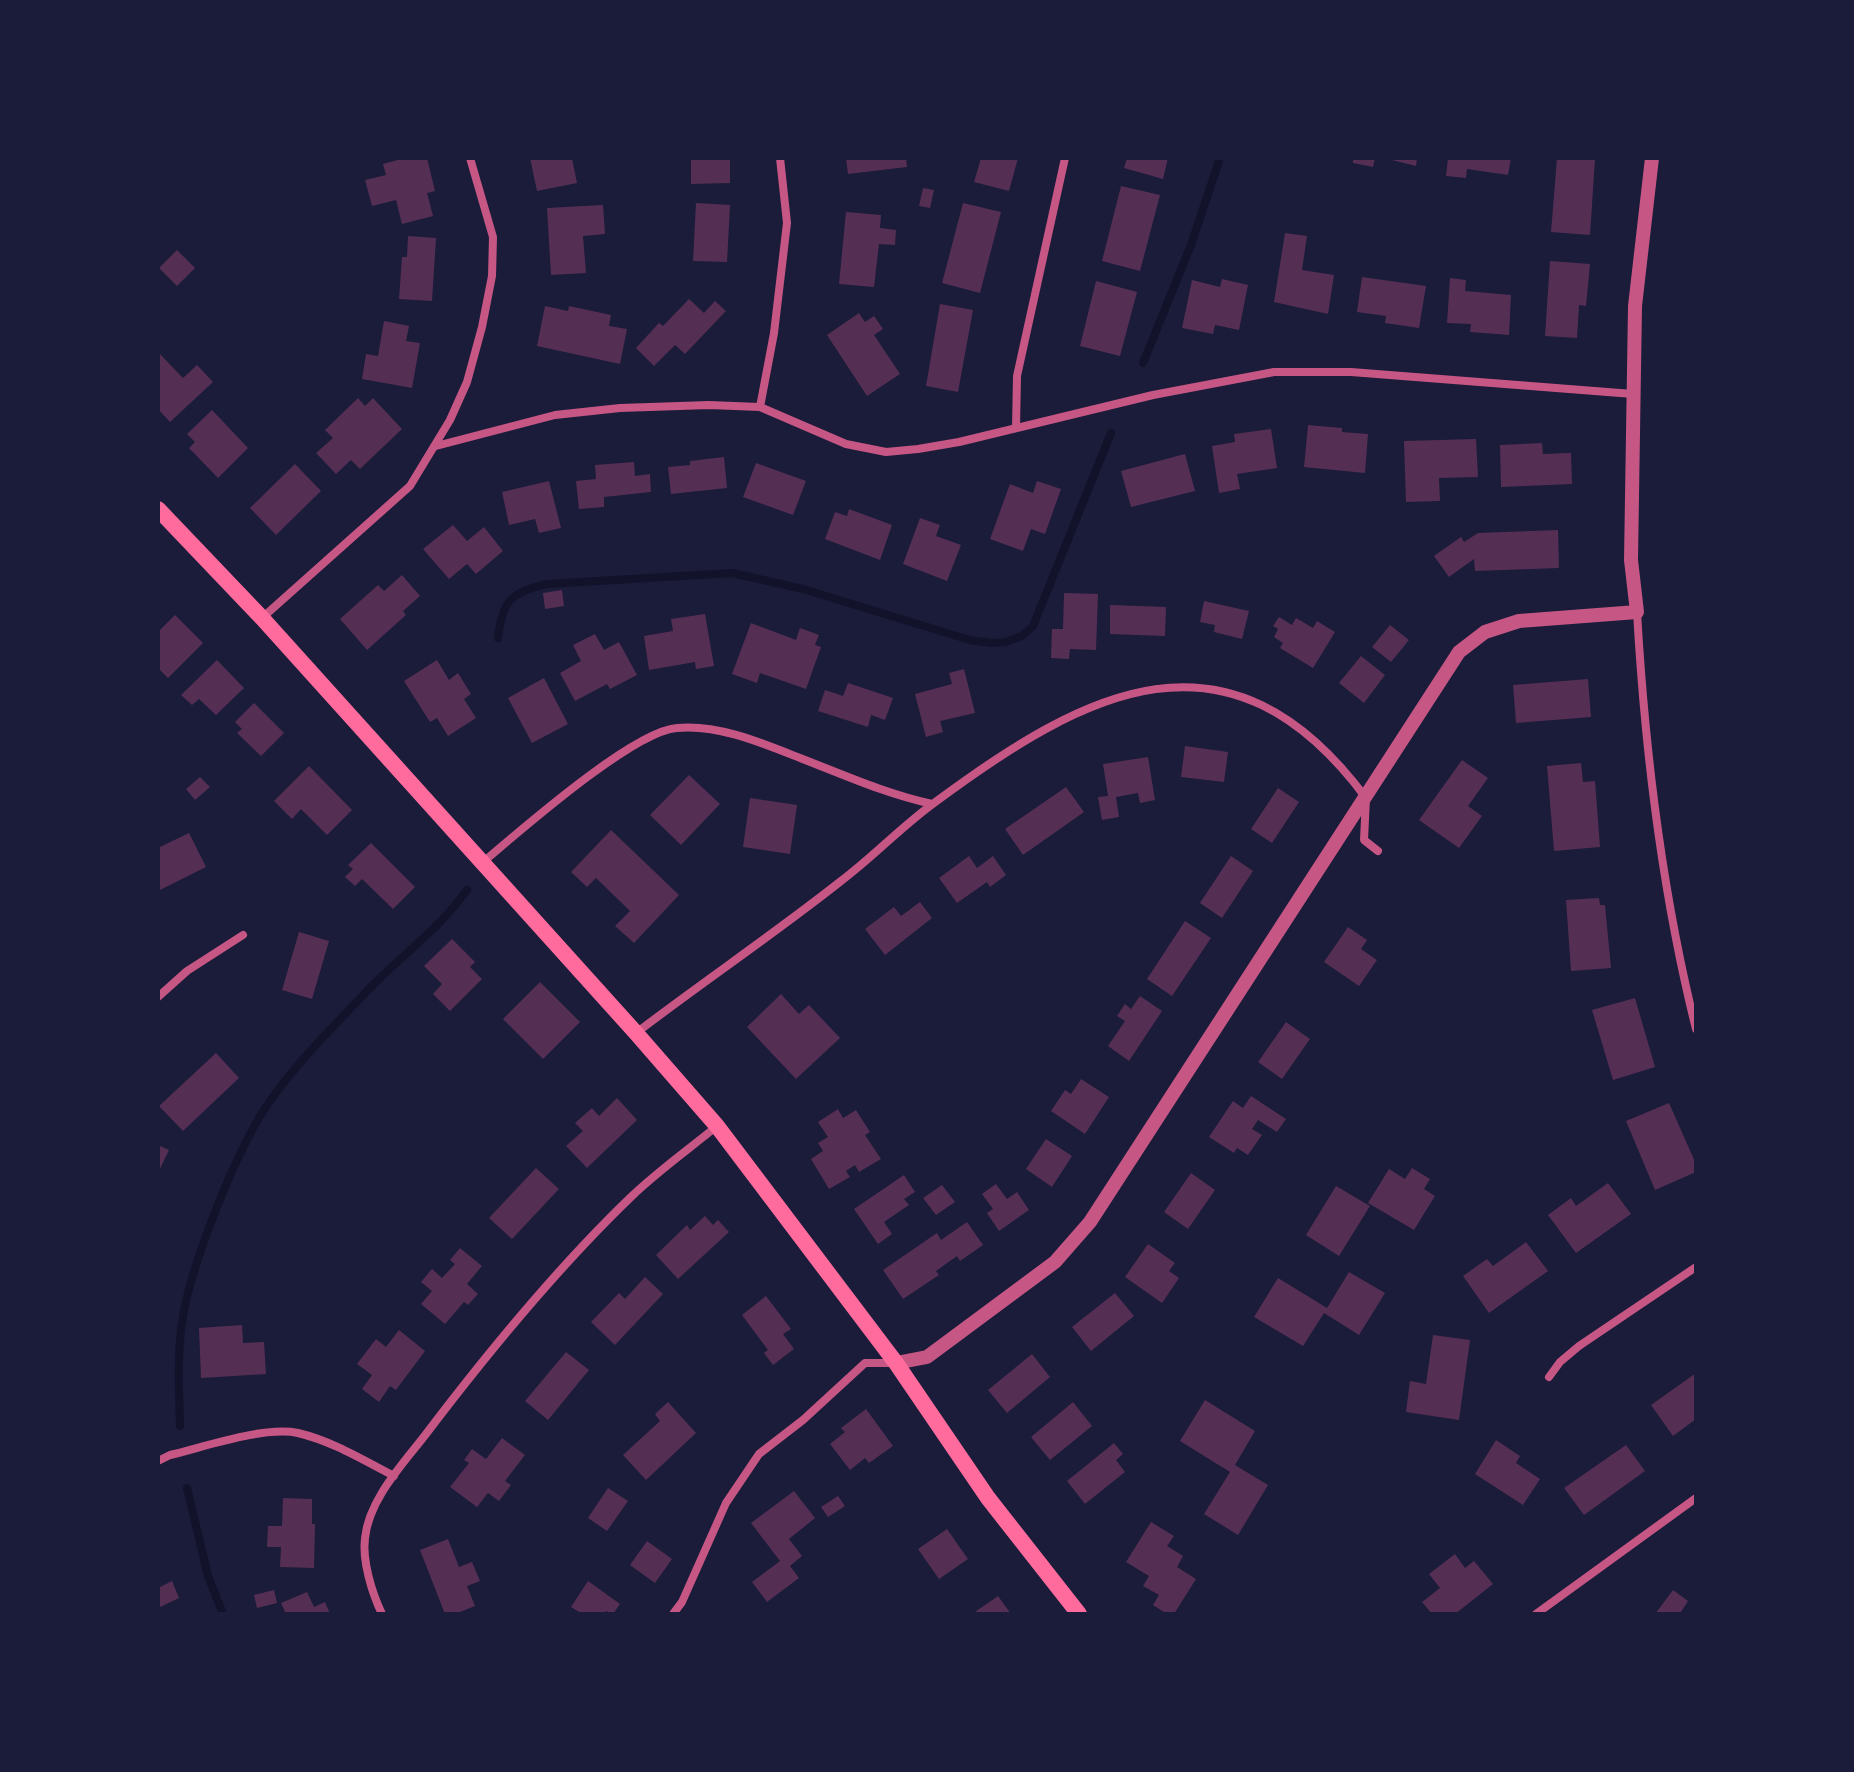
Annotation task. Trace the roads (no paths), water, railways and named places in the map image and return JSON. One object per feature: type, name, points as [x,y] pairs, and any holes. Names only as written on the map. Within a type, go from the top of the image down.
[{"type":"main road","points":[[158,509],[262,618],[717,1126],[896,1363],[988,1498],[1079,1614]]},
{"type":"street","points":[[262,618],[410,486],[436,446],[467,382],[492,276],[493,237],[470,158]]},
{"type":"street","points":[[760,407],[774,333],[787,223],[780,158]]},
{"type":"street","points":[[1016,428],[1017,376],[1065,158]]},
{"type":"street","points":[[1652,158],[1635,306],[1631,560],[1660,855],[1679,959],[1696,1029]]},
{"type":"street","points":[[436,446],[555,415],[620,408],[709,405],[760,407],[846,444],[886,452],[959,442],[1153,395],[1274,372],[1351,372],[1633,394]]},
{"type":"street","points":[[673,1614],[682,1602],[726,1503],[759,1454],[803,1420],[865,1363],[896,1363],[927,1357],[1055,1262],[1090,1222],[1459,652],[1485,632],[1519,621],[1637,612]]},
{"type":"street","points":[[636,1033],[841,881],[932,804],[1023,743],[1082,709],[1129,693],[1185,686],[1226,690],[1261,703],[1327,752],[1366,798],[1364,840],[1378,851]]},
{"type":"street","points":[[482,863],[543,812],[644,737],[675,727],[714,730],[761,743],[899,797],[932,804]]},
{"type":"street","points":[[158,997],[187,971],[243,935]]},
{"type":"street","points":[[382,1614],[366,1563],[365,1537],[375,1507],[394,1476],[505,1334],[562,1269],[634,1194],[717,1126]]},
{"type":"street","points":[[1549,1377],[1560,1362],[1579,1346],[1696,1267]]},
{"type":"street","points":[[158,1461],[170,1455],[255,1434],[295,1432],[331,1444],[394,1476]]},
{"type":"street","points":[[1536,1614],[1696,1498]]},
{"type":"waterway","points":[[1143,363],[1191,245],[1220,158]]},
{"type":"waterway","points":[[498,638],[502,615],[510,600],[535,587],[732,573],[803,589],[970,640],[1006,642],[1022,636],[1033,626],[1111,433]]},
{"type":"waterway","points":[[180,1426],[179,1348],[187,1299],[217,1206],[245,1145],[272,1098],[306,1056],[369,989],[445,917],[467,890]]},
{"type":"waterway","points":[[187,1488],[208,1576],[223,1614]]}]
